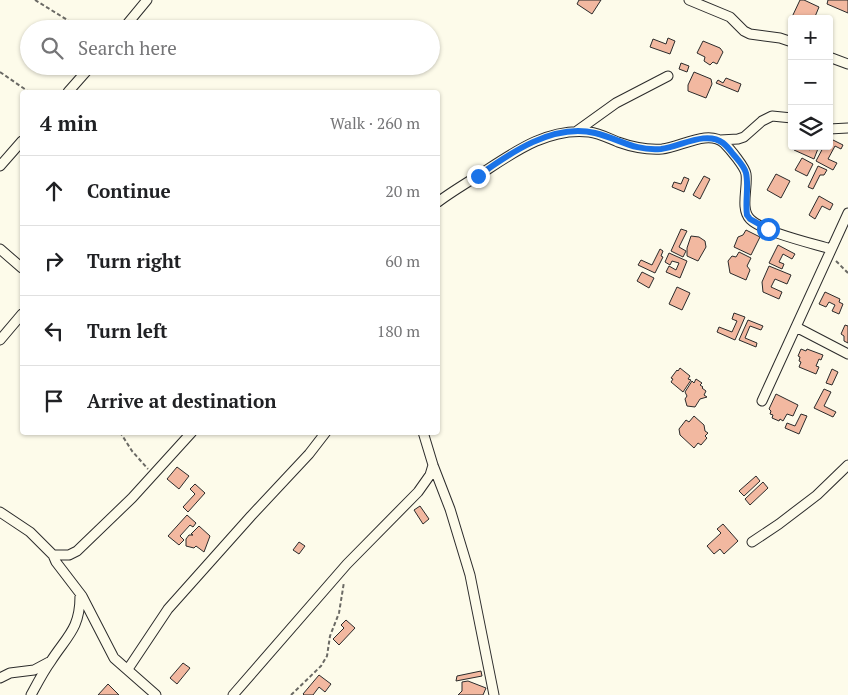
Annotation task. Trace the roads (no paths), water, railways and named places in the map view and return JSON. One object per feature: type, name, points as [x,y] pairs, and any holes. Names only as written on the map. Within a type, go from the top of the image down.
[{"type":"street","points":[[129,20],[146,0]]},
{"type":"street","points":[[689,0],[730,17],[744,31],[750,34],[788,41]]},
{"type":"street","points":[[833,58],[848,64]]},
{"type":"street","points":[[70,90],[83,75]]},
{"type":"street","points":[[576,131],[616,103],[668,76]]},
{"type":"street","points":[[440,201],[501,159],[526,145],[553,135],[576,131],[596,133],[628,145],[648,149],[673,147],[706,138],[720,140],[738,139],[744,137],[756,125],[772,116],[788,118]]},
{"type":"street","points":[[833,129],[848,128]]},
{"type":"street","points":[[720,140],[746,173],[745,206],[750,219],[768,229],[830,252]]},
{"type":"street","points":[[0,166],[20,143]]},
{"type":"street","points":[[762,401],[848,213]]},
{"type":"street","points":[[0,249],[20,266]]},
{"type":"street","points":[[0,340],[20,316]]},
{"type":"street","points":[[796,327],[848,354]]},
{"type":"street","points":[[53,555],[69,556],[77,551],[132,498],[189,435]]},
{"type":"street","points":[[128,669],[168,609],[309,454],[324,435]]},
{"type":"street","points":[[424,435],[450,509],[470,575],[494,695]]},
{"type":"street","points":[[234,695],[346,564],[418,492],[430,475],[433,465]]},
{"type":"street","points":[[752,542],[817,495],[848,465]]},
{"type":"street","points":[[0,512],[30,532],[53,555],[56,562],[80,593],[114,658],[156,695]]},
{"type":"street","points":[[31,695],[79,619],[80,593]]},
{"type":"street","points":[[0,678],[10,673],[34,670],[51,661]]}]
